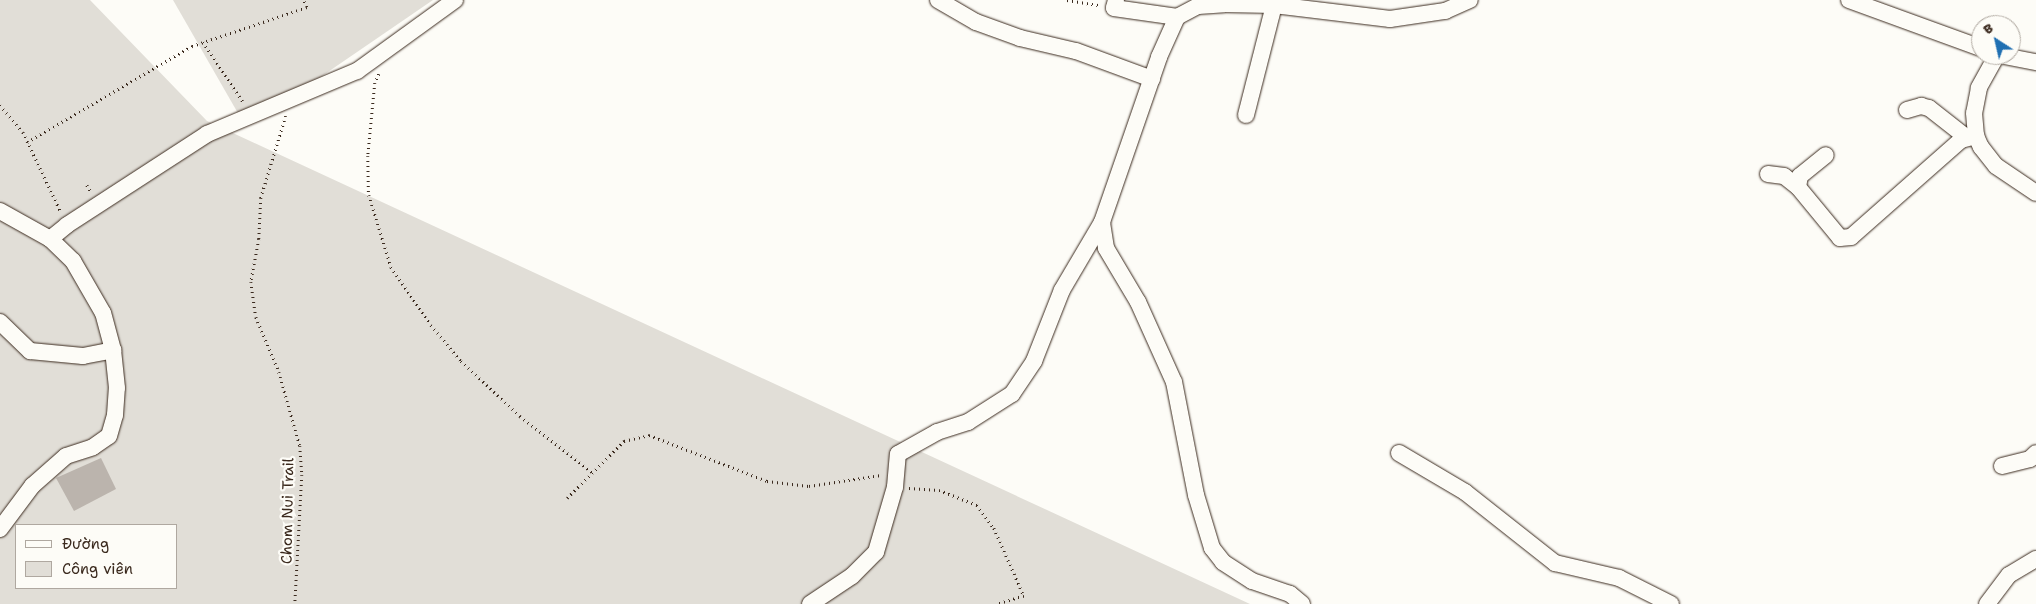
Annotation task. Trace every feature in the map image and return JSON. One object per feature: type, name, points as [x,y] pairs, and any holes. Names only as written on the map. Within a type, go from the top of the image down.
[{"type":"street","points":[[50,239],[67,224],[208,134],[357,71],[455,0]]},
{"type":"street","points":[[938,0],[976,22],[1020,38],[1076,50],[1152,80]]},
{"type":"street","points":[[1115,4],[1177,17],[1198,6],[1224,2],[1274,5],[1390,19],[1445,11],[1470,0]]},
{"type":"street","points":[[1849,0],[1971,44]]},
{"type":"street","points":[[1246,115],[1274,5]]},
{"type":"street","points":[[810,604],[852,576],[876,552],[895,481],[898,454],[916,442],[968,422],[1012,394],[1034,361],[1062,290],[1102,222],[1152,80],[1177,17]]},
{"type":"street","points":[[2021,59],[2036,62]]},
{"type":"street","points":[[1768,174],[1784,176],[1798,187],[1840,238],[1851,237],[1971,136],[1979,88],[1992,65]]},
{"type":"street","points":[[1907,110],[1922,106],[1929,108],[1971,136],[1996,166],[2036,194]]},
{"type":"street","points":[[1798,187],[1800,176],[1826,155]]},
{"type":"street","points":[[0,211],[50,239],[73,261],[86,280],[103,313],[113,350],[117,397],[116,415],[109,436],[93,447],[66,456],[32,486],[0,529]]},
{"type":"street","points":[[1102,222],[1106,248],[1138,302],[1174,382],[1196,495],[1212,548],[1223,562],[1252,581],[1290,594],[1302,604]]},
{"type":"street","points":[[0,322],[30,351],[83,356],[113,350]]},
{"type":"street","points":[[2002,466],[2030,460],[2036,453]]},
{"type":"street","points":[[1399,454],[1465,492],[1555,563],[1619,578],[1672,604]]},
{"type":"street","points":[[1987,604],[2009,575],[2036,559]]},
{"type":"path","points":[[27,142],[140,73],[203,42],[307,7],[303,0]]},
{"type":"path","points":[[1067,0],[1115,4]]},
{"type":"path","points":[[203,42],[253,115]]},
{"type":"path","points":[[381,71],[375,84],[368,156],[369,195],[392,267],[431,325],[461,361],[520,416],[592,472]]},
{"type":"path","name":"Chom Nui Trail","points":[[287,100],[284,127],[261,198],[259,239],[251,282],[256,317],[279,372],[300,446],[302,476],[295,604]]},
{"type":"path","points":[[0,105],[23,132],[67,224]]},
{"type":"path","points":[[567,498],[624,441],[649,436],[767,481],[809,486],[895,481],[939,490],[977,505],[994,528],[1024,596],[997,604]]},
{"type":"green space","points":[[0,0],[90,0],[207,121],[1250,604],[0,604]]},
{"type":"green space","points":[[173,0],[433,0],[287,100],[239,115]]},
{"type":"shaded area","points":[[101,458],[116,489],[74,511],[56,478]]}]
